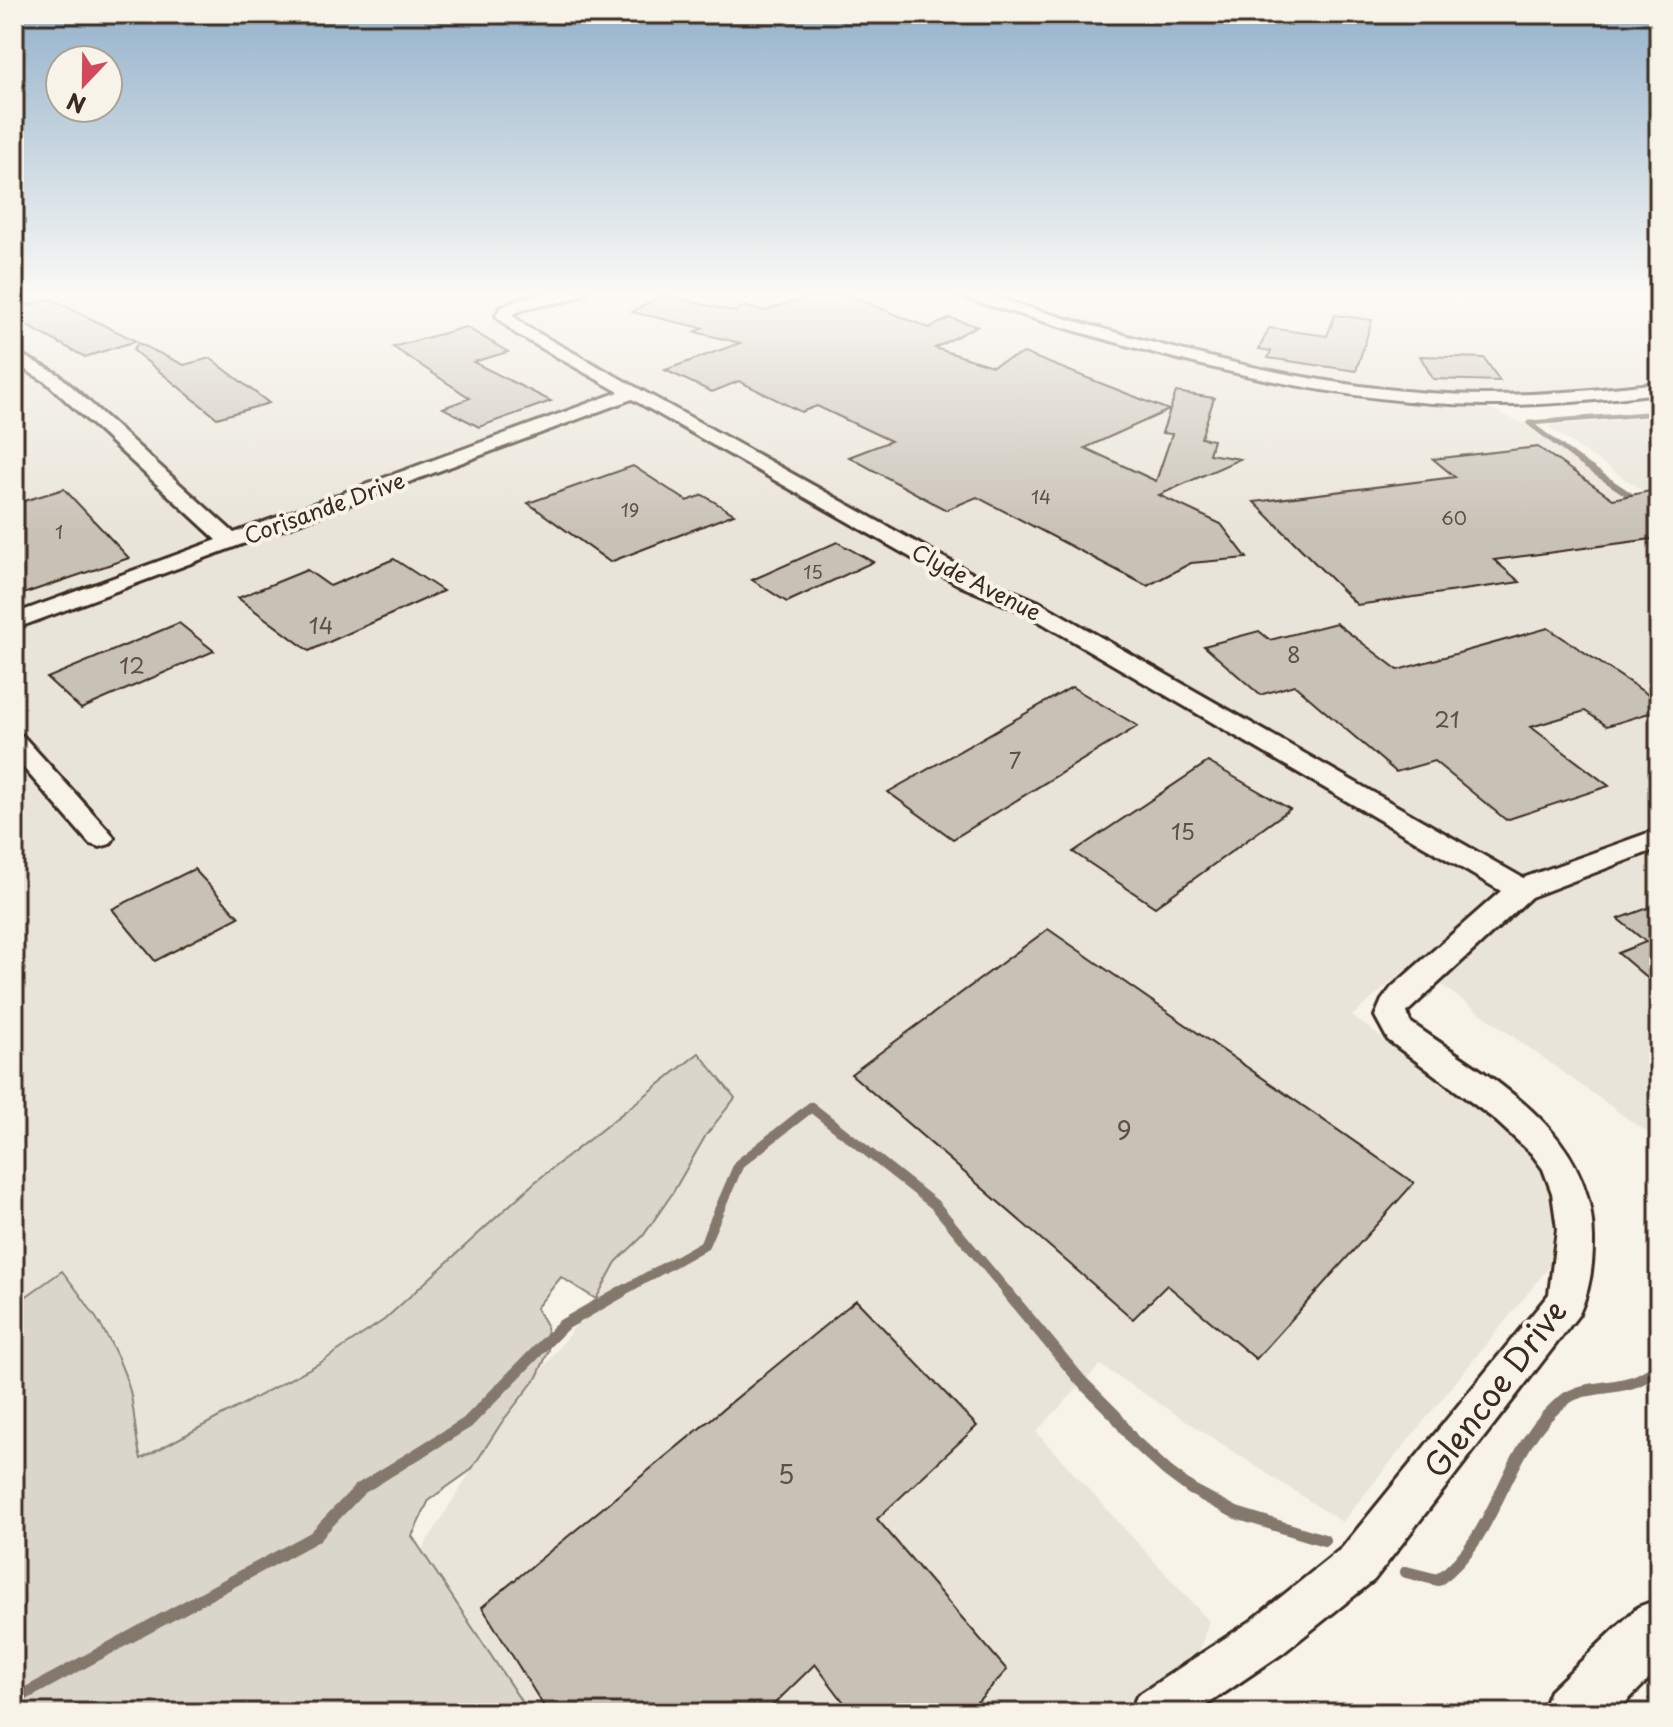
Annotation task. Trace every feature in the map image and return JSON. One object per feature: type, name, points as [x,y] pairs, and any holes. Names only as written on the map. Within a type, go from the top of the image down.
[{"type":"main road","points":[[1572,1713],[1659,1628]]},
{"type":"street","points":[[43,373],[232,542]]},
{"type":"street","name":"Clyde Avenue","points":[[599,373],[969,581],[1043,614],[1521,890]]},
{"type":"street","points":[[1249,373],[1339,388],[1430,397],[1528,401],[1612,396],[1659,388]]},
{"type":"street","name":"Corisande Drive","points":[[14,622],[635,392]]},
{"type":"street","points":[[14,741],[100,838]]},
{"type":"street","name":"Glencoe Drive","points":[[1154,1713],[1267,1637],[1358,1564],[1566,1302],[1575,1265],[1576,1227],[1570,1192],[1553,1155],[1493,1100],[1399,1031],[1390,1017],[1393,1005],[1403,995],[1521,890],[1659,838]]},
{"type":"shaded area","points":[[14,373],[1229,373],[1358,395],[1483,405],[1524,424],[1659,519],[1659,1141],[1412,964],[1352,1016],[1547,1155],[1559,1227],[1549,1267],[1342,1522],[1100,1365],[1036,1432],[1209,1621],[1194,1668],[1212,1713],[319,1713],[502,1422],[596,1299],[616,1262],[643,1236],[706,1135],[735,1098],[629,1111],[535,1182],[384,1320],[320,1363],[141,1460],[130,1393],[113,1343],[90,1306],[63,1272],[14,1305]]},
{"type":"shaded area","points":[[1276,373],[1659,373],[1659,378],[1632,381],[1621,386],[1534,395],[1435,393],[1357,386]]},
{"type":"shaded area","points":[[1659,417],[1659,502],[1547,426]]},
{"type":"shaded area","points":[[699,1053],[735,1098],[706,1135],[643,1236],[616,1262],[596,1299],[561,1277],[536,1308],[546,1325],[549,1350],[537,1377],[502,1422],[471,1470],[429,1500],[412,1536],[529,1713],[14,1713],[14,1305],[62,1271],[111,1343],[125,1374],[141,1459],[320,1363],[384,1320],[535,1182]]},
{"type":"building","points":[[161,373],[229,373],[269,403],[217,418]]},
{"type":"building","points":[[432,373],[494,373],[551,401],[479,427],[443,408],[470,398]]},
{"type":"building","points":[[671,373],[1074,373],[1169,410],[1085,448],[1156,481],[1172,434],[1162,433],[1176,392],[1214,398],[1201,438],[1213,440],[1209,454],[1240,459],[1159,495],[1221,524],[1247,558],[1191,563],[1147,586],[977,497],[946,510],[849,457],[891,441],[817,406],[801,412],[739,381],[712,392]]},
{"type":"building","points":[[1429,373],[1494,373],[1500,381],[1433,379]]},
{"type":"building","points":[[1538,447],[1613,499],[1659,489],[1659,538],[1494,560],[1520,582],[1357,605],[1254,502],[1455,477],[1433,459]]},
{"type":"building","points":[[633,466],[687,501],[703,495],[734,514],[610,562],[528,503]]},
{"type":"building","points":[[64,489],[129,558],[14,597],[14,504]]},
{"type":"building","points":[[837,542],[873,562],[787,602],[752,580]]},
{"type":"building","points":[[394,559],[443,591],[309,651],[238,598],[307,570],[330,586]]},
{"type":"building","points":[[179,623],[214,651],[81,709],[47,678]]},
{"type":"building","points":[[1336,623],[1398,670],[1548,628],[1659,702],[1659,710],[1607,726],[1585,711],[1531,727],[1609,786],[1506,820],[1434,761],[1396,772],[1294,685],[1260,695],[1204,646],[1259,631],[1270,640]]},
{"type":"building","points":[[1072,687],[1138,726],[953,839],[888,792]]},
{"type":"building","points":[[1208,762],[1290,809],[1155,907],[1073,852]]},
{"type":"building","points":[[194,869],[239,917],[155,961],[112,909]]},
{"type":"building","points":[[1659,904],[1659,988],[1618,953],[1646,942],[1618,919]]},
{"type":"building","points":[[1048,929],[1414,1183],[1256,1359],[1167,1285],[1133,1319],[851,1074]]},
{"type":"building","points":[[856,1300],[977,1426],[877,1519],[1007,1670],[967,1713],[852,1713],[815,1664],[765,1713],[548,1713],[482,1607]]},
{"type":"waterway","points":[[1582,463],[1529,423],[1659,413]]},
{"type":"waterway","points":[[1579,461],[1637,500]]},
{"type":"waterway","points":[[617,1294],[704,1245],[739,1164],[811,1107],[935,1205],[1009,1294]]},
{"type":"waterway","points":[[14,1700],[314,1537],[360,1489],[467,1423],[563,1325],[621,1292]]},
{"type":"waterway","points":[[1007,1292],[1081,1381],[1115,1415],[1133,1440],[1167,1471],[1191,1489],[1236,1513],[1324,1540]]},
{"type":"waterway","points":[[1406,1572],[1438,1580],[1459,1561],[1490,1515],[1529,1439],[1546,1417],[1567,1398],[1584,1391],[1630,1383],[1659,1369]]}]
